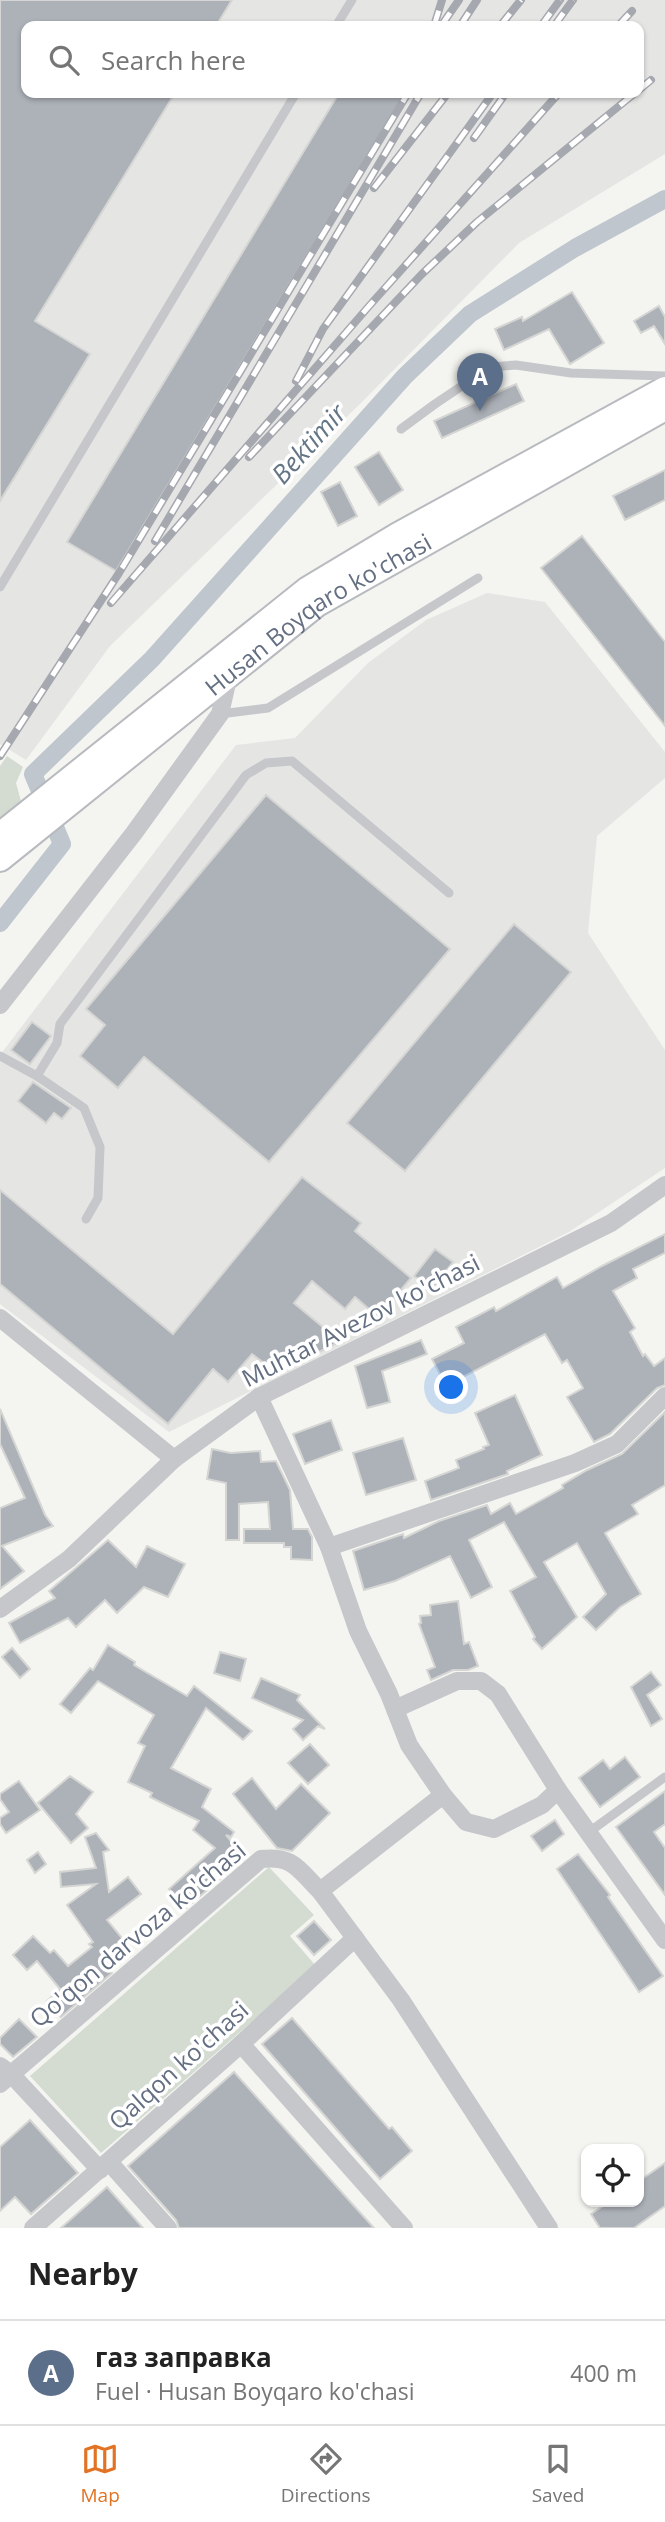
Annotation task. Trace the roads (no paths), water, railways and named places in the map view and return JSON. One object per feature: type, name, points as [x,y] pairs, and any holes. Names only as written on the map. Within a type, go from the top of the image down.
[{"type":"main road","name":"Husan Boyqaro ko'chasi","points":[[70,792],[308,589],[398,535],[665,389]]},
{"type":"main road","name":"Husan Boyqaro ko'chasi","points":[[0,859],[13,832],[229,674],[317,604],[665,408]]},
{"type":"street","points":[[0,1005],[134,833],[220,714],[229,674]]},
{"type":"street","name":"Muhtar Avezov ko'chasi","points":[[0,1609],[68,1559],[174,1459],[259,1397],[611,1223],[665,1185]]},
{"type":"street","points":[[0,1318],[174,1459]]},
{"type":"street","points":[[330,1547],[575,1463],[617,1444],[665,1396]]},
{"type":"street","points":[[259,1397],[330,1547],[358,1631],[409,1745],[443,1795],[466,1822],[494,1829],[542,1805],[558,1790]]},
{"type":"street","points":[[395,1709],[457,1681],[481,1681],[498,1694],[558,1790],[665,1940]]},
{"type":"street","points":[[320,1891],[443,1795]]},
{"type":"street","name":"Qo'qon darvoza ko'chasi","points":[[4,2075],[261,1859],[273,1857],[290,1861],[320,1891],[401,2000],[549,2228]]},
{"type":"street","name":"Qalqon ko'chasi","points":[[33,2228],[241,2044],[355,1938]]},
{"type":"street","points":[[241,2044],[404,2228]]},
{"type":"street","points":[[4,2075],[168,2228]]},
{"type":"lane","points":[[339,21],[352,0]]},
{"type":"lane","points":[[0,587],[293,98]]},
{"type":"lane","points":[[401,429],[490,367],[516,365],[571,373],[665,376]]},
{"type":"lane","points":[[220,714],[268,708],[478,579]]},
{"type":"lane","points":[[37,1076],[57,1043],[61,1024],[246,775],[265,763],[292,761],[449,893]]},
{"type":"lane","points":[[0,1056],[37,1076],[84,1108],[100,1147],[98,1198],[86,1219]]},
{"type":"lane","points":[[589,1832],[665,1777]]},
{"type":"waterway","name":"Bektimir","points":[[0,923],[62,844],[33,774],[152,659],[405,376],[470,314],[575,248],[665,199]]},
{"type":"railway","points":[[436,21],[442,0]]},
{"type":"railway","points":[[444,21],[459,0]]},
{"type":"railway","points":[[463,21],[477,0]]},
{"type":"railway","points":[[504,21],[521,0]]},
{"type":"railway","points":[[545,21],[560,0]]},
{"type":"railway","points":[[558,21],[573,0]]},
{"type":"railway","points":[[623,21],[632,11]]},
{"type":"railway","points":[[644,86],[651,80]]},
{"type":"railway","points":[[0,756],[119,573],[405,98]]},
{"type":"railway","points":[[155,541],[418,98]]},
{"type":"railway","points":[[374,188],[444,98]]},
{"type":"railway","points":[[296,381],[323,329],[489,98]]},
{"type":"railway","points":[[474,138],[502,98]]},
{"type":"railway","points":[[111,603],[555,98]]},
{"type":"railway","points":[[249,457],[422,274],[477,222],[629,98]]},
{"type":"place","name":"газ заправка","points":[[480,411]]}]
